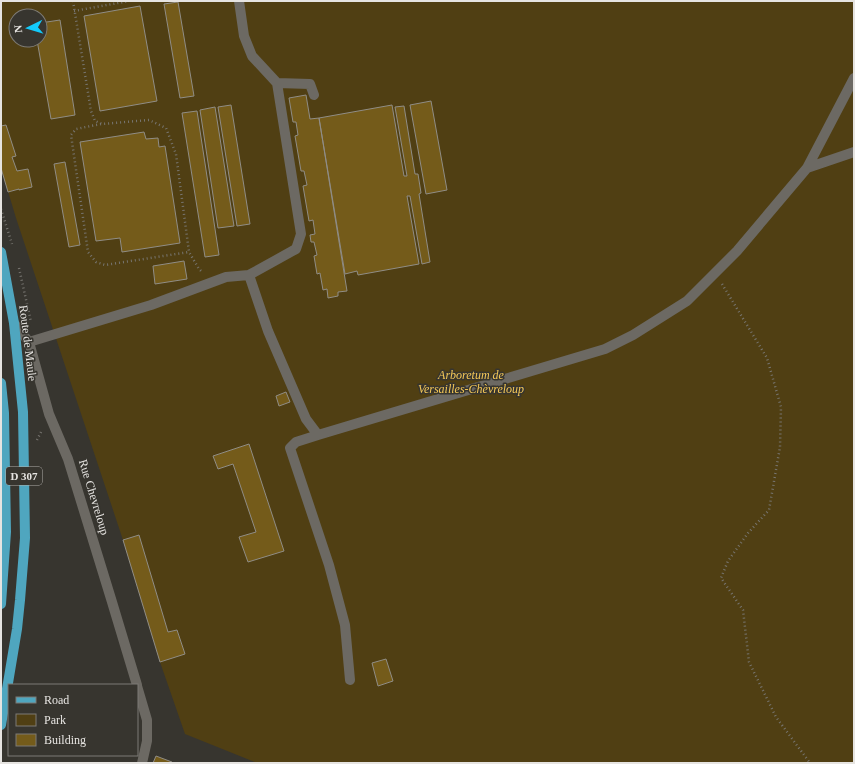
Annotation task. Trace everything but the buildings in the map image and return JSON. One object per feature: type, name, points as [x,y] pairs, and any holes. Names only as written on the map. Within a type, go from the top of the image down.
[{"type":"main road","name":"Route de Maule","points":[[1,252],[14,323],[23,412],[25,538],[17,629],[1,725]]},
{"type":"main road","name":"D 307","points":[[1,383],[4,414],[6,532],[1,604]]},
{"type":"street","points":[[29,342],[151,305],[226,277],[249,275],[296,249],[301,234],[277,83],[252,56],[244,36],[239,1]]},
{"type":"street","points":[[350,680],[345,625],[329,565],[290,448],[296,442],[318,435],[605,349],[633,336],[687,301],[737,251],[807,168],[854,78]]},
{"type":"street","points":[[277,83],[310,84],[314,95]]},
{"type":"street","points":[[807,168],[854,152]]},
{"type":"street","points":[[249,275],[268,331],[306,419],[318,435]]},
{"type":"street","name":"Rue Chevreloup","points":[[14,323],[29,342],[49,414],[68,458],[136,684]]},
{"type":"street","name":"Rue Chevreloup","points":[[138,689],[147,720],[147,741],[142,763]]},
{"type":"path","points":[[73,1],[91,111],[95,121],[102,124]]},
{"type":"path","points":[[74,11],[129,1]]},
{"type":"path","points":[[189,252],[105,265],[96,262],[88,252],[71,135],[76,129],[102,124],[149,120],[166,128],[176,154],[189,252],[199,269],[213,282]]},
{"type":"path","points":[[715,273],[768,358],[781,407],[780,447],[769,510],[748,533],[728,561],[721,578],[743,610],[749,662],[776,716],[810,763]]},
{"type":"green space","name":"Arboretum de Versailles-Chèvreloup","points":[[1,1],[854,1],[854,763],[257,763],[185,734],[160,662],[123,540],[16,218],[1,168]]}]
